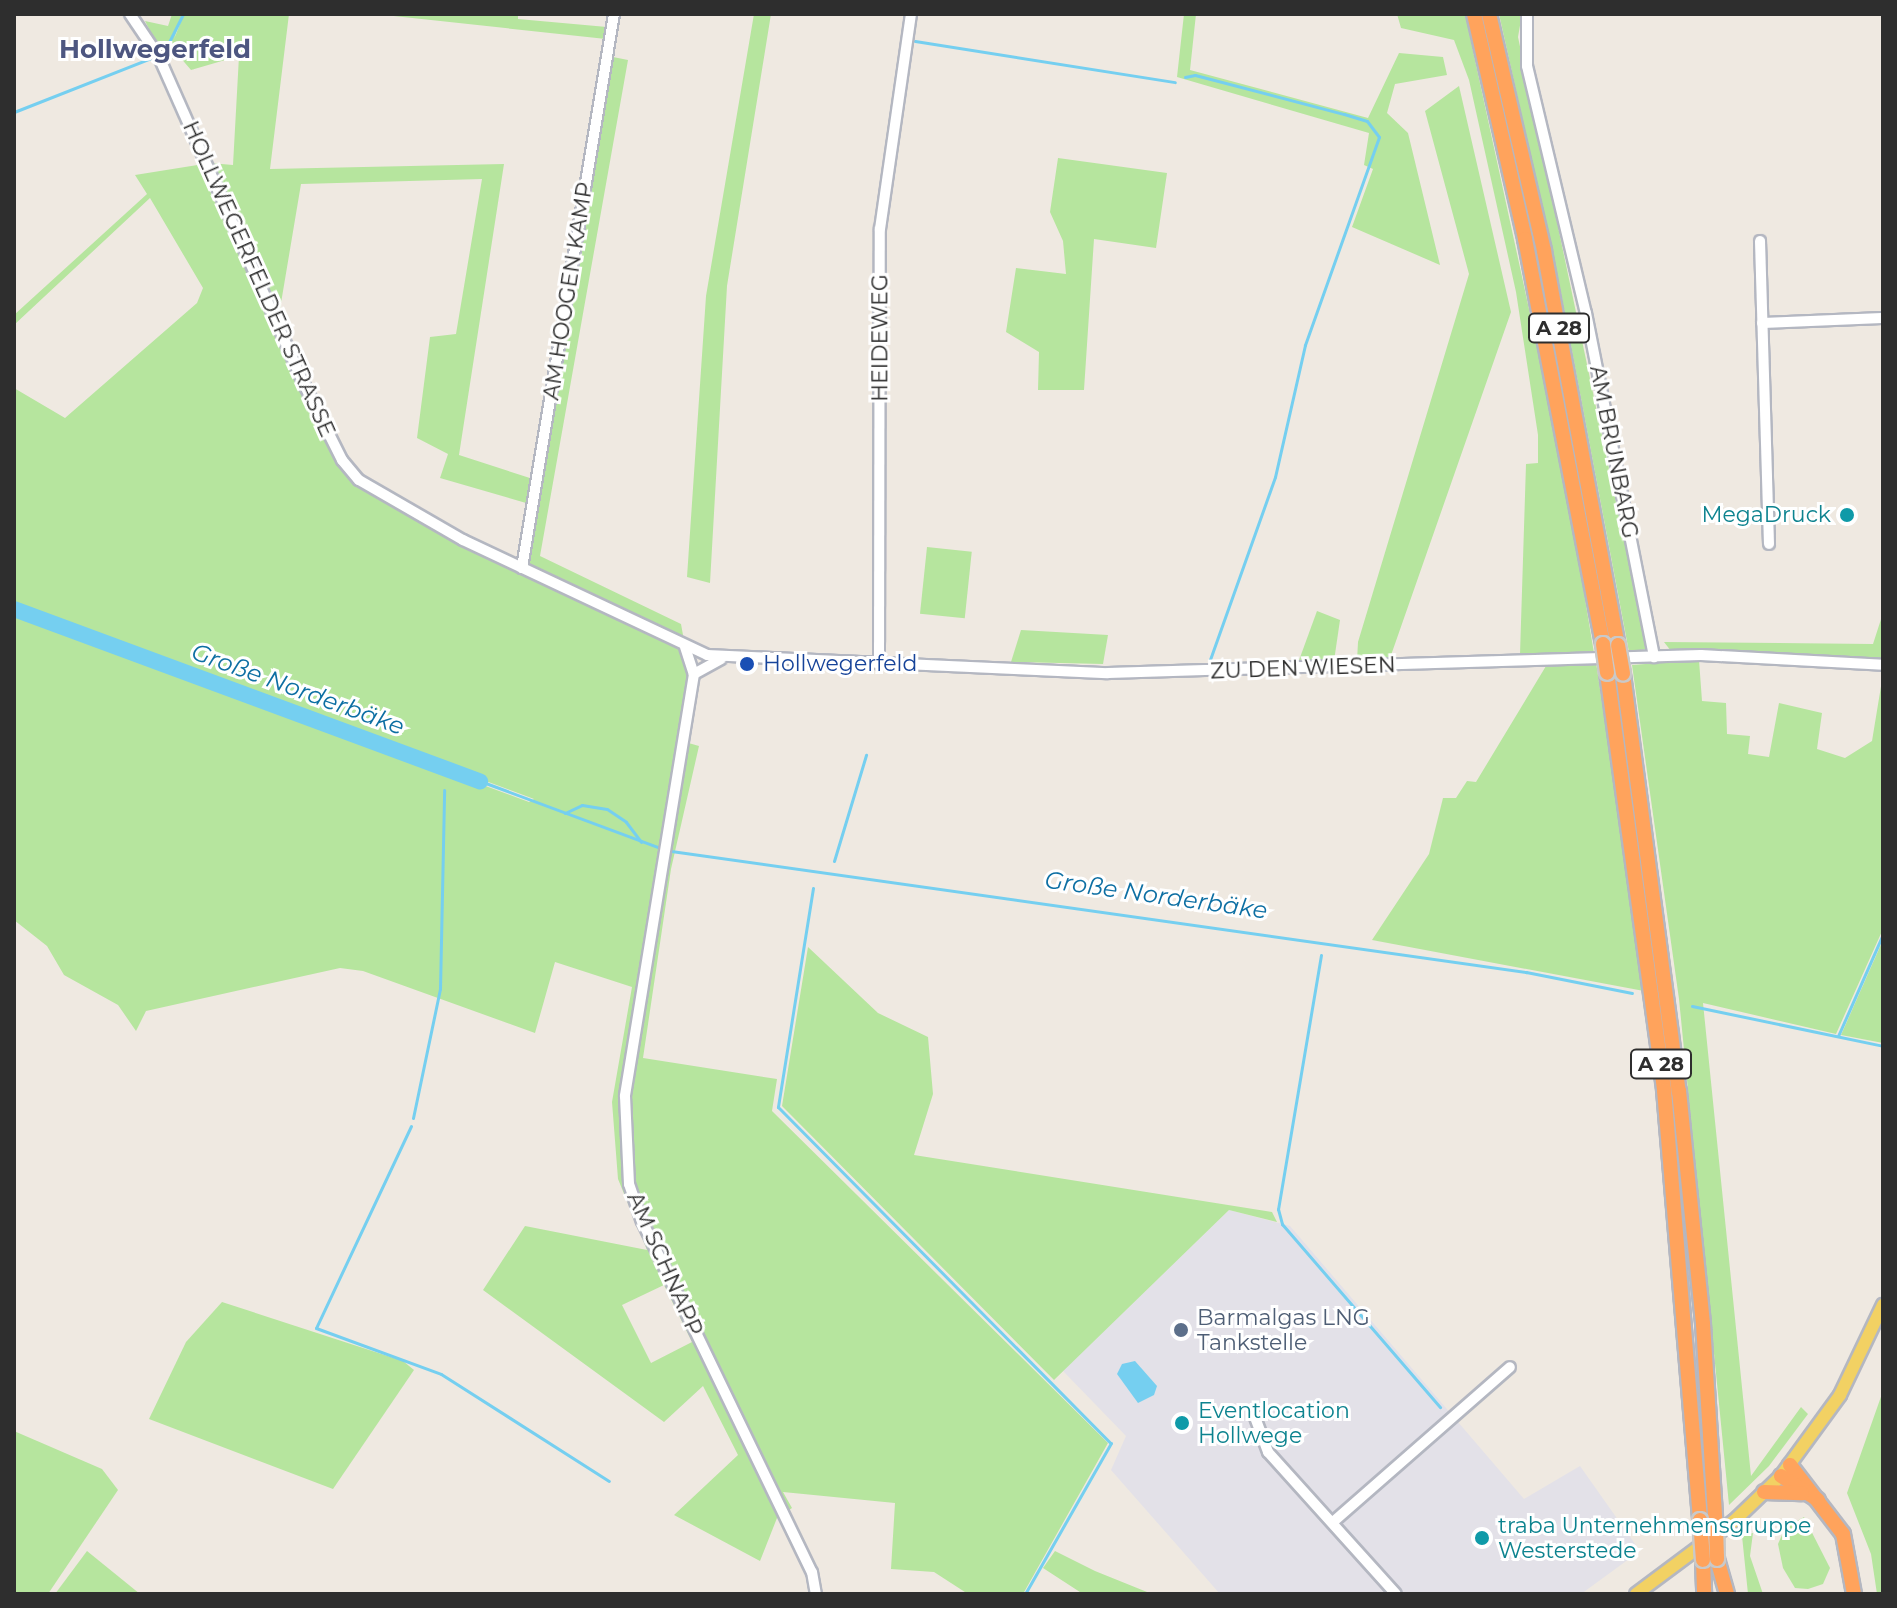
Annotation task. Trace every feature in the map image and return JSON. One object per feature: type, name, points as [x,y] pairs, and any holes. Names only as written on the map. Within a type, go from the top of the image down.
[{"type":"highway","name":"A 28","points":[[1474,14],[1610,644]]},
{"type":"highway","name":"A 28","points":[[1489,14],[1544,251],[1615,674],[1679,1091],[1715,1510],[1704,1594]]},
{"type":"highway","name":"A 28","points":[[1615,674],[1664,1090],[1700,1520],[1719,1594]]},
{"type":"highway","points":[[1785,1470],[1802,1493]]},
{"type":"highway","points":[[1785,1470],[1818,1500],[1848,1547],[1854,1594]]},
{"type":"highway","points":[[1764,1492],[1802,1493],[1818,1500]]},
{"type":"highway","points":[[1710,1560],[1727,1594]]},
{"type":"main road","points":[[1636,1594],[1685,1559],[1764,1492],[1785,1470],[1840,1395],[1883,1305]]},
{"type":"street","name":"HOLLWEGERFELDER STRASSE","points":[[130,14],[159,57],[342,460],[373,490],[522,568],[684,645],[723,659]]},
{"type":"street","name":"AM HOOGEN KAMP","points":[[522,568],[614,14]]},
{"type":"street","name":"HEIDEWEG","points":[[879,664],[880,229],[911,14]]},
{"type":"street","name":"AM BRUNBARG","points":[[1527,14],[1527,66],[1592,342],[1654,657]]},
{"type":"street","points":[[1760,241],[1769,544]]},
{"type":"street","points":[[1762,323],[1883,318]]},
{"type":"street","name":"AM SCHNAPP","points":[[684,645],[694,674],[625,1096],[629,1184],[642,1221],[812,1572],[816,1594]]},
{"type":"street","name":"ZU DEN WIESEN","points":[[723,659],[1108,673],[1654,657],[1883,665]]},
{"type":"street","points":[[694,674],[723,659]]},
{"type":"street","points":[[1333,1522],[1510,1367]]},
{"type":"street","points":[[1253,1412],[1268,1452],[1396,1594]]},
{"type":"shaded area","points":[[1229,1210],[1290,1226],[1524,1499],[1580,1466],[1640,1551],[1581,1594],[1220,1594],[1111,1470],[1126,1436],[1063,1371]]},
{"type":"green space","points":[[172,14],[182,14],[174,39],[184,14],[289,14],[270,169],[504,164],[459,455],[533,479],[526,503],[440,478],[448,454],[417,438],[430,337],[456,334],[482,179],[301,184],[279,315],[272,319],[360,484],[526,566],[613,57],[628,60],[540,556],[681,624],[683,635],[678,647],[688,670],[678,740],[699,746],[671,869],[643,1058],[777,1079],[772,1111],[1108,1443],[1023,1594],[968,1594],[934,1572],[891,1569],[895,1503],[783,1492],[792,1508],[777,1518],[760,1561],[674,1515],[738,1455],[703,1386],[664,1422],[483,1290],[525,1226],[647,1250],[618,1179],[612,1102],[632,987],[555,962],[535,1033],[363,971],[340,968],[146,1011],[136,1031],[118,1005],[64,975],[47,946],[14,920],[14,612],[529,802],[534,799],[14,606],[14,388],[65,418],[197,303],[203,288],[150,198],[14,325],[14,315],[147,194],[135,175],[210,163],[233,165],[239,56],[191,70],[179,56],[165,61],[145,21],[168,26]],"holes":[[[664,1285],[692,1342],[651,1363],[622,1305]]]},
{"type":"green space","points":[[375,14],[518,14],[518,19],[607,27],[606,39]]},
{"type":"green space","points":[[754,14],[771,14],[727,286],[710,583],[687,577],[706,296]]},
{"type":"green space","points":[[1184,14],[1196,14],[1190,70],[1368,118],[1399,53],[1443,57],[1447,75],[1395,84],[1387,113],[1408,133],[1440,265],[1352,227],[1373,169],[1364,165],[1369,133],[1177,77]]},
{"type":"green space","points":[[1397,14],[1465,14],[1562,461],[1594,653],[1569,655],[1567,663],[1596,662],[1644,991],[1372,940],[1429,854],[1443,798],[1456,798],[1467,781],[1476,782],[1546,666],[1546,654],[1520,654],[1526,464],[1538,463],[1538,435],[1516,292],[1469,80],[1454,40],[1401,28]]},
{"type":"green space","points":[[1499,14],[1522,14],[1518,37],[1647,649],[1629,652],[1559,282]]},
{"type":"green space","points":[[1459,86],[1511,312],[1389,661],[1357,661],[1358,642],[1469,274],[1425,111]]},
{"type":"green space","points":[[1058,158],[1167,173],[1156,248],[1094,239],[1084,390],[1038,390],[1039,352],[1006,332],[1016,268],[1066,274],[1063,241],[1050,212]]},
{"type":"green space","points":[[927,547],[972,552],[965,618],[920,614]]},
{"type":"green space","points":[[1317,611],[1340,620],[1334,661],[1298,663]]},
{"type":"green space","points":[[1883,613],[1883,662],[1671,651],[1664,642],[1873,644]]},
{"type":"green space","points":[[1021,630],[1108,635],[1103,664],[1011,662]]},
{"type":"green space","points":[[1699,660],[1702,701],[1726,703],[1727,734],[1750,736],[1748,754],[1769,757],[1779,703],[1822,713],[1817,749],[1845,758],[1872,741],[1883,674],[1883,929],[1836,1034],[1703,1003],[1751,1476],[1801,1407],[1808,1414],[1769,1466],[1729,1505],[1679,999],[1632,665]]},
{"type":"green space","points":[[1883,940],[1883,1043],[1841,1035]]},
{"type":"green space","points":[[808,947],[878,1013],[928,1037],[933,1094],[914,1155],[1272,1212],[1277,1222],[1229,1210],[1054,1380],[782,1106]]},
{"type":"green space","points":[[222,1302],[403,1361],[414,1370],[333,1489],[149,1419],[186,1342]]},
{"type":"green space","points":[[1883,1391],[1883,1594],[1877,1594],[1871,1554],[1847,1493]]},
{"type":"green space","points":[[14,1431],[102,1469],[118,1490],[48,1594],[14,1594]]},
{"type":"green space","points":[[1804,1517],[1830,1568],[1823,1584],[1808,1589],[1795,1588],[1783,1568],[1778,1544],[1785,1528]]},
{"type":"green space","points":[[1753,1533],[1750,1556],[1763,1594],[1748,1594],[1742,1536]]},
{"type":"green space","points":[[87,1551],[140,1594],[55,1594]]},
{"type":"green space","points":[[1055,1551],[1152,1594],[1083,1594],[1043,1568]]},
{"type":"water","points":[[1135,1361],[1157,1386],[1154,1395],[1138,1403],[1117,1374],[1122,1364]]},
{"type":"waterway","points":[[165,50],[183,14]]},
{"type":"waterway","points":[[915,41],[1175,82]]},
{"type":"waterway","points":[[14,112],[151,58]]},
{"type":"waterway","points":[[1185,77],[1195,75],[1367,121],[1379,137],[1305,345],[1275,477],[1210,660]]},
{"type":"waterway","name":"Große Norderbäke","points":[[14,609],[480,781]]},
{"type":"waterway","points":[[834,861],[866,755]]},
{"type":"waterway","name":"Große Norderbäke","points":[[480,781],[660,848]]},
{"type":"waterway","points":[[413,1118],[440,989],[444,790]]},
{"type":"waterway","name":"Große Norderbäke","points":[[565,813],[582,805],[607,809],[626,822],[641,842]]},
{"type":"waterway","name":"Große Norderbäke","points":[[671,851],[1526,972],[1632,993]]},
{"type":"waterway","points":[[813,888],[778,1107],[1111,1443],[1025,1594]]},
{"type":"waterway","points":[[1838,1036],[1883,934]]},
{"type":"waterway","points":[[1321,955],[1278,1209],[1282,1224],[1440,1407]]},
{"type":"waterway","name":"Große Norderbäke","points":[[1692,1006],[1883,1046]]},
{"type":"waterway","points":[[411,1126],[316,1328],[441,1374],[609,1481]]},
{"type":"place","name":"MegaDruck","points":[[1847,515]]},
{"type":"place","name":"Hollwegerfeld","points":[[747,664]]},
{"type":"place","name":"Barmalgas LNG Tankstelle","points":[[1181,1330]]},
{"type":"place","name":"Eventlocation Hollwege","points":[[1182,1423]]},
{"type":"place","name":"traba Unternehmensgruppe Westerstede","points":[[1482,1538]]},
{"type":"district","name":"Hollwegerfeld","points":[[155,50]]}]
